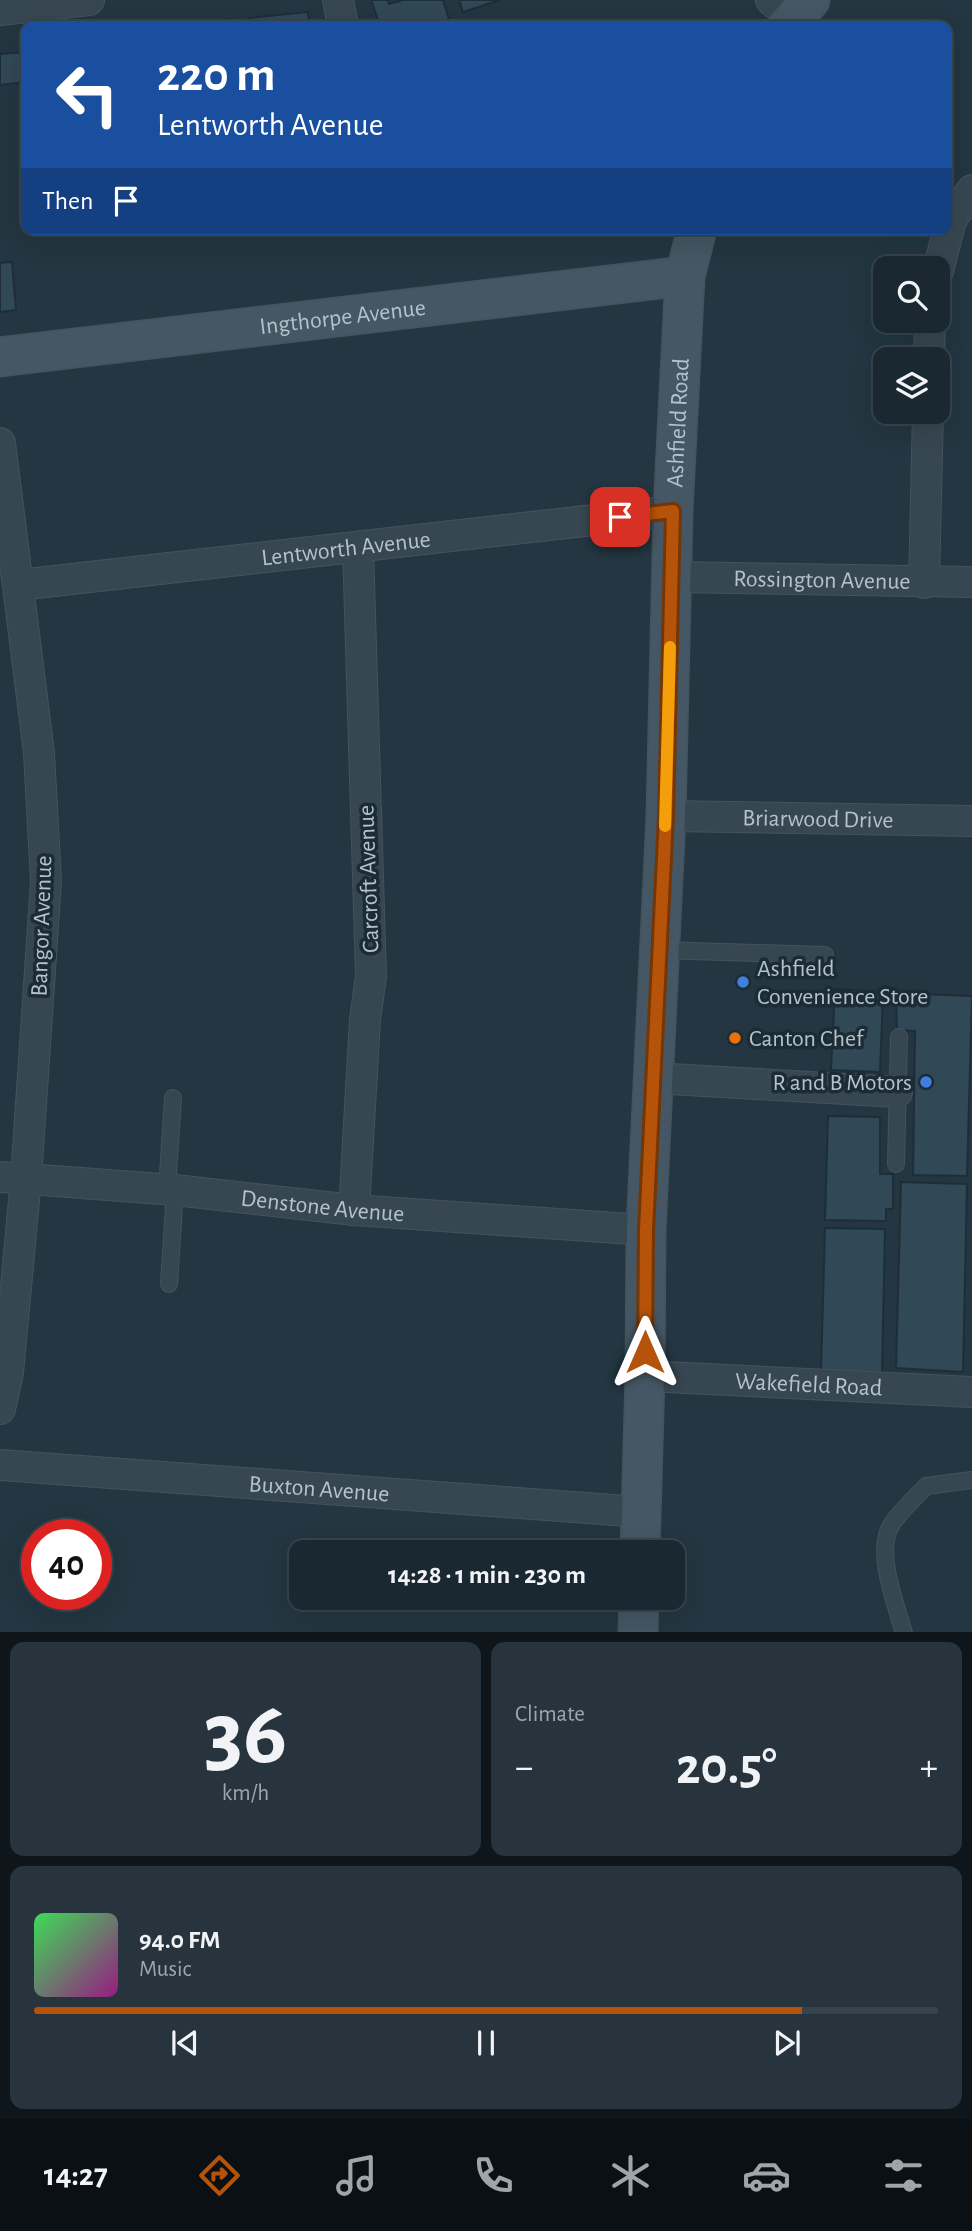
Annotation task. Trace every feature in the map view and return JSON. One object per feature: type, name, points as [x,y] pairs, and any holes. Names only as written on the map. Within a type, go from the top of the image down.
[{"type":"street","points":[[0,10],[35,11],[89,0]]},
{"type":"street","points":[[338,0],[343,21]]},
{"type":"street","points":[[952,219],[972,190]]},
{"type":"street","name":"Ashfield Road","points":[[640,1540],[646,1230],[666,816],[673,511],[685,276],[695,235]]},
{"type":"street","points":[[942,256],[947,235]]},
{"type":"street","name":"Ingthorpe Avenue","points":[[0,357],[685,276]]},
{"type":"street","points":[[924,583],[928,424]]},
{"type":"street","name":"Bangor Avenue","points":[[0,443],[19,585],[14,655],[41,779],[46,881],[13,1178],[8,1373],[0,1409]]},
{"type":"street","name":"Lentworth Avenue","points":[[19,585],[673,511]]},
{"type":"street","name":"Carcroft Avenue","points":[[354,1210],[365,1020],[372,976],[358,548]]},
{"type":"street","name":"Rossington Avenue","points":[[672,577],[972,582]]},
{"type":"street","name":"Briarwood Drive","points":[[666,816],[972,821]]},
{"type":"street","points":[[652,1078],[897,1092]]},
{"type":"street","name":"Denstone Avenue","points":[[13,1178],[171,1190],[354,1210],[646,1230]]},
{"type":"street","name":"Wakefield Road","points":[[645,1376],[972,1392]]},
{"type":"street","name":"Buxton Avenue","points":[[0,1465],[640,1512]]},
{"type":"street","points":[[638,1632],[639,1610]]},
{"type":"lane","points":[[659,950],[825,954]]},
{"type":"lane","points":[[896,1164],[899,1037]]},
{"type":"lane","points":[[169,1284],[173,1098]]},
{"type":"lane","points":[[904,1632],[888,1574],[885,1542],[891,1526],[926,1486],[972,1480]]},
{"type":"building","points":[[371,0],[388,0],[389,4],[403,0],[443,0],[449,19],[442,21],[378,21]]},
{"type":"building","points":[[459,0],[500,0],[463,12]]},
{"type":"building","points":[[308,12],[309,21],[249,21],[249,18]]},
{"type":"building","points":[[21,52],[21,83],[0,85],[0,54]]},
{"type":"building","points":[[12,262],[16,310],[0,312],[0,263]]},
{"type":"building","points":[[835,989],[883,992],[880,1072],[831,1070]]},
{"type":"building","points":[[896,993],[972,996],[967,1176],[913,1175],[915,1031],[897,1030]]},
{"type":"building","points":[[828,1116],[880,1117],[880,1174],[893,1174],[893,1209],[886,1209],[886,1221],[825,1220]]},
{"type":"building","points":[[901,1182],[967,1184],[963,1372],[896,1368]]},
{"type":"building","points":[[825,1228],[885,1229],[882,1373],[821,1371]]},
{"type":"slow traffic","points":[[665,826],[670,647]]},
{"type":"place","name":"Ashfield Convenience Store","points":[[743,982]]},
{"type":"place","name":"Canton Chef","points":[[735,1038]]},
{"type":"place","name":"R and B Motors","points":[[926,1082]]},
{"type":"route","points":[[620,517],[673,511],[666,816],[646,1230],[645,1352]]}]
